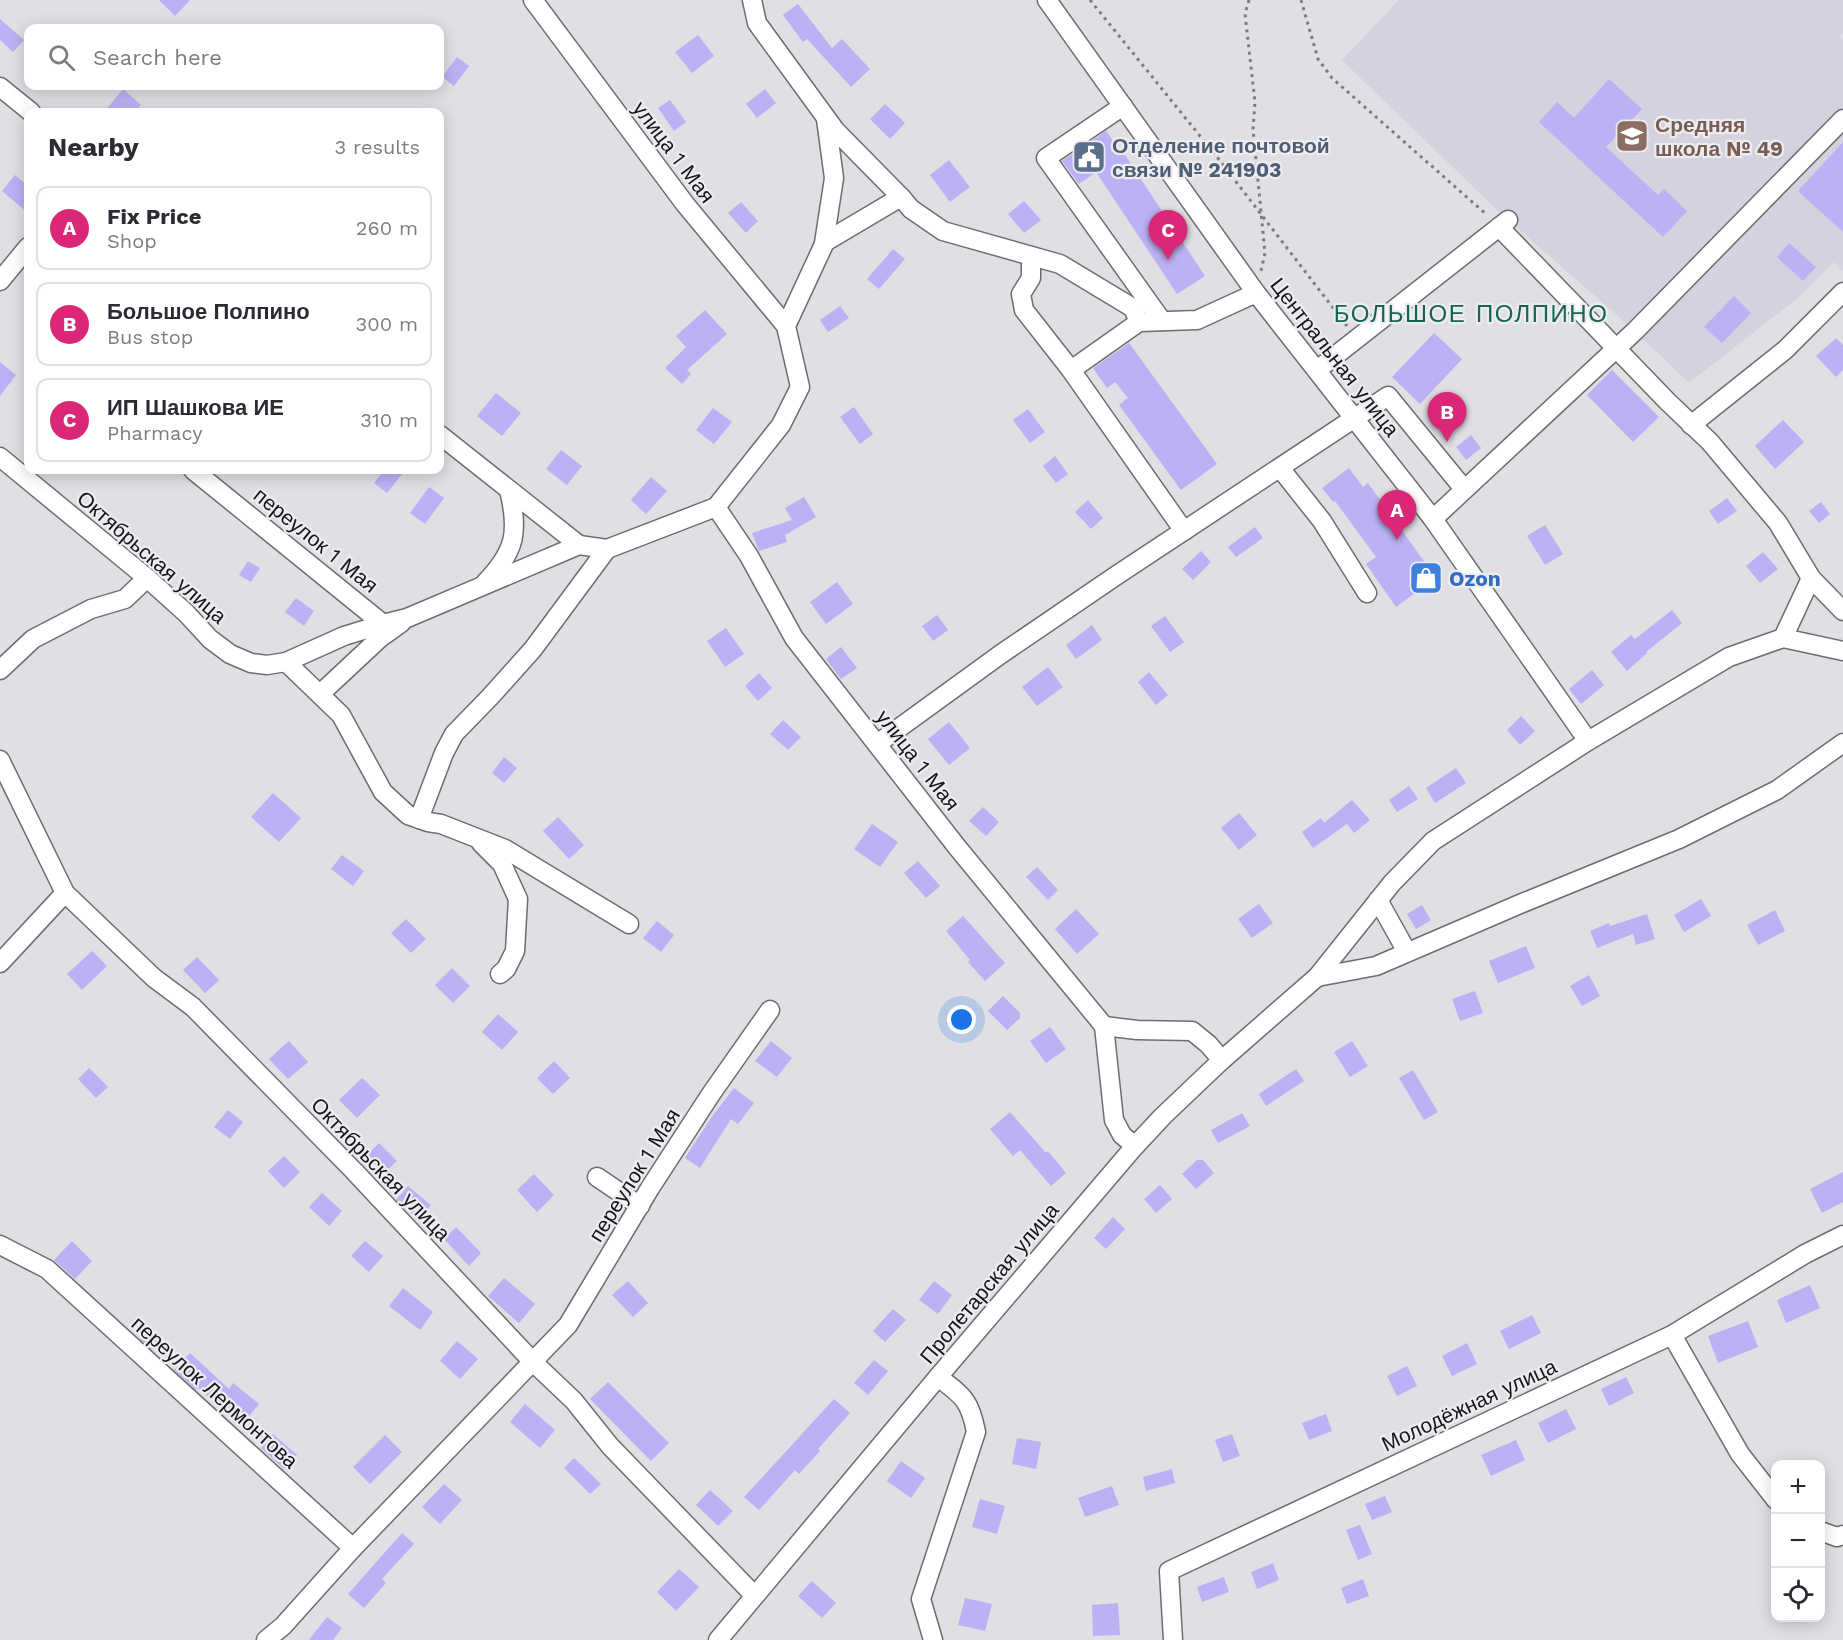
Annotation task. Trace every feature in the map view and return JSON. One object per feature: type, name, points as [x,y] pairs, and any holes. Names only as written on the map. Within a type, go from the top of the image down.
[{"type":"street","name":"улица 1 Мая","points":[[533,0],[685,204],[786,326]]},
{"type":"street","points":[[752,0],[757,23],[835,130],[901,196],[911,209],[943,231],[1060,264],[1133,308],[1138,322]]},
{"type":"street","name":"Центральная улица","points":[[1047,0],[1256,293],[1433,519],[1588,741]]},
{"type":"street","points":[[0,87],[26,108]]},
{"type":"street","points":[[1123,106],[1046,158],[1162,321]]},
{"type":"street","points":[[444,438],[579,545],[607,549],[716,507],[781,425],[800,387],[786,326],[825,243],[834,178],[826,118]]},
{"type":"street","points":[[1433,519],[1635,331],[1843,119]]},
{"type":"street","points":[[825,243],[901,196]]},
{"type":"street","points":[[1317,370],[1503,223],[1616,348],[1710,442],[1778,523],[1811,579],[1843,611]]},
{"type":"street","points":[[0,281],[24,252]]},
{"type":"street","points":[[1031,256],[1031,278],[1021,294],[1024,310],[1071,370],[1184,531]]},
{"type":"street","points":[[1691,425],[1785,350],[1843,292]]},
{"type":"street","points":[[1071,370],[1138,322],[1197,320],[1256,293]]},
{"type":"street","points":[[877,744],[1001,654],[1388,396],[1464,489]]},
{"type":"street","name":"Октябрьская улица","points":[[0,457],[147,578],[186,613],[210,639],[230,654],[251,663],[267,665],[286,662]]},
{"type":"street","points":[[1280,468],[1322,521],[1367,593]]},
{"type":"street","name":"переулок 1 Мая","points":[[199,474],[383,624]]},
{"type":"street","points":[[481,586],[494,573],[514,542],[515,516],[509,490]]},
{"type":"street","name":"улица 1 Мая","points":[[716,507],[749,556],[794,638],[957,847],[1104,1026]]},
{"type":"street","points":[[579,545],[407,618],[345,636],[286,662],[341,715],[383,792],[408,815],[441,824],[505,849],[629,924]]},
{"type":"street","points":[[419,819],[444,753],[454,734],[533,649],[607,549]]},
{"type":"street","points":[[0,670],[33,639],[91,609],[125,599],[147,578]]},
{"type":"street","points":[[1783,638],[1811,579]]},
{"type":"street","points":[[320,694],[380,638],[407,618]]},
{"type":"street","points":[[1317,977],[1392,883],[1433,841],[1588,741],[1729,657],[1783,638],[1843,651]]},
{"type":"street","points":[[1317,977],[1376,966],[1679,838],[1776,790],[1843,743]]},
{"type":"street","name":"Октябрьская улица","points":[[0,760],[65,893],[154,978],[193,1007],[354,1171],[533,1362],[574,1401],[610,1446],[754,1595]]},
{"type":"street","points":[[477,839],[502,864],[518,899],[515,951],[506,969],[500,974]]},
{"type":"street","points":[[0,963],[65,893]]},
{"type":"street","points":[[1378,900],[1407,952]]},
{"type":"street","name":"Пролетарская улица","points":[[718,1640],[938,1377],[1163,1116],[1222,1060],[1317,977]]},
{"type":"street","name":"переулок 1 Мая","points":[[533,1362],[568,1325],[711,1094],[770,1010]]},
{"type":"street","points":[[1136,1146],[1122,1135],[1114,1120],[1104,1026],[1137,1030],[1192,1031],[1222,1060]]},
{"type":"street","points":[[597,1178],[640,1206]]},
{"type":"street","name":"Молодёжная улица","points":[[1173,1640],[1169,1571],[1672,1335],[1805,1254],[1843,1235]]},
{"type":"street","name":"переулок Лермонтова","points":[[0,1245],[47,1269],[353,1548]]},
{"type":"street","points":[[1672,1335],[1740,1454],[1771,1494]]},
{"type":"street","points":[[266,1640],[283,1626],[353,1548],[533,1362]]},
{"type":"street","points":[[933,1640],[921,1599],[976,1432],[972,1413],[964,1396],[938,1377]]},
{"type":"path","points":[[1090,0],[1357,339]]},
{"type":"path","points":[[1249,0],[1245,14],[1255,102],[1252,129],[1265,253],[1256,293]]},
{"type":"path","points":[[1301,0],[1318,59],[1332,78],[1503,223]]},
{"type":"shaded area","name":"Средняя школа № 49","points":[[1399,0],[1843,0],[1843,33],[1839,37],[1843,40],[1843,271],[1834,262],[1799,297],[1689,383],[1635,331],[1498,211],[1342,60]]},
{"type":"building","points":[[159,0],[190,0],[175,16]]},
{"type":"building","points":[[798,4],[832,48],[842,39],[870,69],[851,87],[807,39],[803,42],[783,15]]},
{"type":"building","points":[[0,19],[24,40],[13,52],[0,40]]},
{"type":"building","points":[[698,35],[714,56],[692,73],[675,52]]},
{"type":"building","points":[[457,57],[469,66],[454,86],[444,78],[444,74]]},
{"type":"building","points":[[1609,79],[1642,109],[1606,147],[1658,195],[1664,189],[1687,211],[1663,237],[1539,122],[1557,102],[1574,118]]},
{"type":"building","points":[[765,89],[776,103],[757,118],[746,104]]},
{"type":"building","points":[[122,90],[141,105],[138,108],[107,108]]},
{"type":"building","points":[[670,100],[686,122],[674,131],[658,108]]},
{"type":"building","points":[[885,104],[905,123],[890,139],[870,119]]},
{"type":"building","points":[[1106,131],[1125,155],[1205,276],[1177,294],[1096,172],[1079,184],[1062,161]]},
{"type":"building","points":[[1843,142],[1843,232],[1798,191]]},
{"type":"building","points":[[949,160],[970,187],[950,202],[930,175]]},
{"type":"building","points":[[15,175],[24,183],[24,210],[2,191]]},
{"type":"building","points":[[1024,201],[1041,220],[1024,233],[1008,214]]},
{"type":"building","points":[[741,202],[758,221],[746,233],[728,213]]},
{"type":"building","points":[[1789,243],[1816,267],[1803,281],[1777,257]]},
{"type":"building","points":[[893,249],[905,259],[879,289],[867,279]]},
{"type":"building","points":[[1734,296],[1751,313],[1722,343],[1704,327]]},
{"type":"building","points":[[840,306],[849,318],[828,332],[820,320]]},
{"type":"building","points":[[705,310],[727,334],[687,370],[691,374],[682,384],[665,368],[686,347],[676,336]]},
{"type":"building","points":[[1434,333],[1462,359],[1420,404],[1392,377]]},
{"type":"building","points":[[1836,338],[1843,345],[1843,370],[1836,377],[1816,356]]},
{"type":"building","points":[[1129,343],[1217,464],[1181,490],[1119,405],[1128,398],[1115,382],[1107,388],[1093,368]]},
{"type":"building","points":[[0,362],[16,375],[0,396]]},
{"type":"building","points":[[1612,370],[1659,417],[1633,442],[1587,395]]},
{"type":"building","points":[[496,393],[521,413],[502,436],[477,416]]},
{"type":"building","points":[[854,407],[873,434],[860,444],[840,417]]},
{"type":"building","points":[[713,408],[732,422],[714,444],[696,430]]},
{"type":"building","points":[[1028,409],[1045,432],[1030,443],[1013,420]]},
{"type":"building","points":[[1783,420],[1804,442],[1775,469],[1755,446]]},
{"type":"building","points":[[1471,435],[1481,448],[1466,460],[1456,447]]},
{"type":"building","points":[[561,450],[582,466],[567,485],[546,469]]},
{"type":"building","points":[[1055,456],[1068,474],[1056,483],[1043,466]]},
{"type":"building","points":[[1349,468],[1363,487],[1368,483],[1436,578],[1396,607],[1366,564],[1376,557],[1335,501],[1333,502],[1322,488]]},
{"type":"building","points":[[381,474],[402,474],[387,493],[374,483]]},
{"type":"building","points":[[651,477],[667,491],[646,514],[631,500]]},
{"type":"building","points":[[429,487],[444,498],[425,524],[410,513]]},
{"type":"building","points":[[804,497],[816,517],[785,535],[787,542],[759,551],[752,533],[792,520],[785,508]]},
{"type":"building","points":[[1727,498],[1737,511],[1718,524],[1709,511]]},
{"type":"building","points":[[1088,500],[1103,518],[1091,529],[1075,512]]},
{"type":"building","points":[[1821,502],[1830,514],[1819,523],[1809,511]]},
{"type":"building","points":[[1545,525],[1563,554],[1545,565],[1527,536]]},
{"type":"building","points":[[1255,527],[1263,538],[1236,557],[1228,547]]},
{"type":"building","points":[[1201,551],[1211,562],[1193,580],[1182,569]]},
{"type":"building","points":[[1763,552],[1778,569],[1760,583],[1746,566]]},
{"type":"building","points":[[248,561],[260,568],[251,582],[239,575]]},
{"type":"building","points":[[837,582],[853,604],[826,624],[810,602]]},
{"type":"building","points":[[296,598],[314,611],[304,626],[285,612]]},
{"type":"building","points":[[1672,610],[1682,623],[1646,652],[1627,671],[1611,652],[1631,635],[1635,639]]},
{"type":"building","points":[[937,615],[948,630],[933,641],[922,626]]},
{"type":"building","points":[[1165,616],[1184,642],[1170,652],[1151,626]]},
{"type":"building","points":[[1092,625],[1102,640],[1076,659],[1066,645]]},
{"type":"building","points":[[726,628],[744,654],[725,667],[707,641]]},
{"type":"building","points":[[841,647],[857,668],[841,679],[826,659]]},
{"type":"building","points":[[1048,667],[1063,687],[1037,706],[1022,687]]},
{"type":"building","points":[[1592,670],[1604,685],[1581,704],[1569,689]]},
{"type":"building","points":[[1149,672],[1168,695],[1156,705],[1138,682]]},
{"type":"building","points":[[759,673],[772,688],[758,701],[745,686]]},
{"type":"building","points":[[1521,716],[1535,731],[1520,745],[1507,730]]},
{"type":"building","points":[[783,720],[801,737],[788,750],[770,734]]},
{"type":"building","points":[[949,722],[970,748],[949,765],[928,739]]},
{"type":"building","points":[[504,757],[517,768],[504,783],[492,773]]},
{"type":"building","points":[[1456,768],[1466,783],[1435,803],[1426,788]]},
{"type":"building","points":[[1409,786],[1418,799],[1397,812],[1389,800]]},
{"type":"building","points":[[273,793],[301,818],[279,842],[251,817]]},
{"type":"building","points":[[1352,800],[1370,820],[1354,833],[1347,824],[1313,848],[1302,832],[1321,818],[1324,823]]},
{"type":"building","points":[[983,807],[999,822],[986,836],[969,821]]},
{"type":"building","points":[[1239,813],[1257,835],[1239,850],[1221,828]]},
{"type":"building","points":[[558,817],[584,845],[569,859],[543,831]]},
{"type":"building","points":[[872,824],[898,842],[880,867],[854,849]]},
{"type":"building","points":[[342,855],[364,871],[353,886],[331,869]]},
{"type":"building","points":[[918,861],[940,886],[926,898],[904,873]]},
{"type":"building","points":[[1037,867],[1058,890],[1048,900],[1026,877]]},
{"type":"building","points":[[1701,899],[1711,916],[1684,932],[1674,915]]},
{"type":"building","points":[[1259,904],[1273,923],[1252,938],[1238,919]]},
{"type":"building","points":[[1422,905],[1431,920],[1416,929],[1407,914]]},
{"type":"building","points":[[1076,909],[1099,934],[1077,954],[1055,929]]},
{"type":"building","points":[[1775,910],[1785,931],[1758,945],[1747,925]]},
{"type":"building","points":[[1647,914],[1655,939],[1636,945],[1633,934],[1597,948],[1590,931],[1609,923],[1610,926]]},
{"type":"building","points":[[963,916],[1005,963],[985,981],[946,931]]},
{"type":"building","points":[[406,919],[426,939],[411,953],[391,933]]},
{"type":"building","points":[[657,921],[674,935],[661,952],[643,938]]},
{"type":"building","points":[[1526,946],[1535,968],[1498,983],[1489,961]]},
{"type":"building","points":[[92,951],[107,966],[82,990],[67,974]]},
{"type":"building","points":[[197,957],[219,980],[205,993],[183,970]]},
{"type":"building","points":[[452,968],[470,986],[453,1003],[435,985]]},
{"type":"building","points":[[1589,975],[1600,996],[1582,1006],[1570,986]]},
{"type":"building","points":[[1475,991],[1483,1013],[1460,1021],[1452,999]]},
{"type":"building","points":[[1003,996],[1020,1013],[1020,1018],[1007,1030],[988,1011]]},
{"type":"building","points":[[498,1014],[518,1032],[502,1050],[482,1032]]},
{"type":"building","points":[[1050,1027],[1066,1049],[1046,1063],[1030,1041]]},
{"type":"building","points":[[289,1041],[308,1062],[288,1079],[269,1059]]},
{"type":"building","points":[[771,1041],[792,1058],[777,1077],[755,1061]]},
{"type":"building","points":[[1352,1041],[1368,1066],[1350,1077],[1334,1052]]},
{"type":"building","points":[[554,1061],[570,1078],[553,1094],[537,1078]]},
{"type":"building","points":[[89,1068],[108,1087],[96,1098],[78,1079]]},
{"type":"building","points":[[1296,1069],[1304,1081],[1266,1106],[1259,1094]]},
{"type":"building","points":[[1413,1070],[1438,1112],[1424,1120],[1399,1078]]},
{"type":"building","points":[[362,1078],[380,1095],[357,1118],[339,1100]]},
{"type":"building","points":[[734,1088],[754,1103],[738,1124],[731,1119],[700,1168],[685,1158]]},
{"type":"building","points":[[228,1110],[243,1122],[230,1139],[214,1127]]},
{"type":"building","points":[[1010,1112],[1066,1173],[1051,1186],[1020,1150],[1013,1156],[990,1129]]},
{"type":"building","points":[[1242,1113],[1250,1126],[1218,1143],[1211,1130]]},
{"type":"building","points":[[379,1143],[397,1161],[384,1173],[366,1156]]},
{"type":"building","points":[[284,1156],[300,1172],[284,1188],[268,1171]]},
{"type":"building","points":[[1197,1160],[1203,1160],[1214,1173],[1196,1189],[1182,1174]]},
{"type":"building","points":[[1843,1172],[1843,1202],[1822,1213],[1810,1189]]},
{"type":"building","points":[[534,1174],[554,1195],[537,1212],[517,1190]]},
{"type":"building","points":[[1160,1185],[1172,1199],[1156,1213],[1144,1199]]},
{"type":"building","points":[[408,1186],[431,1205],[419,1219],[396,1200]]},
{"type":"building","points":[[322,1193],[342,1211],[329,1226],[309,1207]]},
{"type":"building","points":[[1113,1217],[1125,1229],[1106,1249],[1094,1238]]},
{"type":"building","points":[[456,1227],[481,1253],[469,1266],[444,1239]]},
{"type":"building","points":[[72,1241],[92,1261],[75,1279],[54,1260]]},
{"type":"building","points":[[365,1241],[383,1256],[369,1272],[351,1256]]},
{"type":"building","points":[[504,1278],[535,1304],[519,1323],[488,1296]]},
{"type":"building","points":[[628,1281],[648,1303],[633,1317],[612,1295]]},
{"type":"building","points":[[934,1281],[952,1295],[938,1314],[919,1300]]},
{"type":"building","points":[[1810,1285],[1820,1308],[1786,1323],[1777,1300]]},
{"type":"building","points":[[403,1288],[433,1312],[420,1330],[389,1306]]},
{"type":"building","points":[[893,1309],[906,1320],[885,1342],[873,1331]]},
{"type":"building","points":[[1532,1315],[1541,1333],[1509,1349],[1500,1331]]},
{"type":"building","points":[[1748,1321],[1758,1347],[1718,1363],[1708,1336]]},
{"type":"building","points":[[149,1329],[161,1340],[152,1350],[140,1339]]},
{"type":"building","points":[[457,1341],[478,1359],[460,1379],[440,1361]]},
{"type":"building","points":[[1467,1343],[1477,1364],[1452,1376],[1442,1356]]},
{"type":"building","points":[[190,1353],[229,1389],[233,1383],[259,1404],[242,1425],[174,1370]]},
{"type":"building","points":[[874,1360],[888,1371],[868,1395],[854,1383]]},
{"type":"building","points":[[1407,1366],[1417,1386],[1397,1396],[1387,1376]]},
{"type":"building","points":[[1626,1377],[1634,1393],[1609,1406],[1601,1389]]},
{"type":"building","points":[[608,1382],[669,1443],[651,1461],[590,1399]]},
{"type":"building","points":[[834,1399],[850,1413],[799,1474],[795,1470],[759,1510],[744,1497]]},
{"type":"building","points":[[525,1404],[555,1430],[540,1448],[510,1422]]},
{"type":"building","points":[[1566,1409],[1576,1429],[1548,1443],[1538,1423]]},
{"type":"building","points":[[1326,1414],[1332,1431],[1309,1440],[1302,1423]]},
{"type":"building","points":[[273,1434],[297,1455],[284,1469],[261,1448]]},
{"type":"building","points":[[1232,1434],[1240,1456],[1223,1462],[1215,1440]]},
{"type":"building","points":[[385,1435],[402,1452],[370,1484],[353,1467]]},
{"type":"building","points":[[1017,1438],[1041,1442],[1036,1469],[1012,1464]]},
{"type":"building","points":[[1516,1440],[1525,1460],[1491,1476],[1481,1455]]},
{"type":"building","points":[[574,1458],[601,1484],[590,1494],[564,1468]]},
{"type":"building","points":[[901,1461],[925,1478],[911,1498],[887,1481]]},
{"type":"building","points":[[1172,1469],[1175,1483],[1146,1491],[1143,1477]]},
{"type":"building","points":[[444,1484],[462,1500],[440,1524],[422,1507]]},
{"type":"building","points":[[1112,1486],[1119,1505],[1085,1517],[1078,1498]]},
{"type":"building","points":[[710,1490],[733,1511],[718,1526],[696,1505]]},
{"type":"building","points":[[1385,1496],[1392,1512],[1372,1520],[1365,1504]]},
{"type":"building","points":[[980,1499],[1005,1506],[997,1534],[972,1527]]},
{"type":"building","points":[[1360,1525],[1372,1554],[1358,1560],[1346,1530]]},
{"type":"building","points":[[402,1533],[414,1544],[382,1579],[386,1583],[364,1608],[348,1594]]},
{"type":"building","points":[[1273,1563],[1279,1580],[1257,1589],[1251,1572]]},
{"type":"building","points":[[679,1569],[699,1587],[676,1611],[657,1592]]},
{"type":"building","points":[[1224,1577],[1229,1592],[1202,1602],[1197,1587]]},
{"type":"building","points":[[1363,1579],[1369,1596],[1347,1604],[1341,1588]]},
{"type":"building","points":[[812,1581],[836,1603],[822,1618],[798,1596]]},
{"type":"building","points":[[965,1598],[992,1604],[985,1631],[958,1625]]},
{"type":"building","points":[[1118,1603],[1120,1635],[1093,1636],[1092,1605]]},
{"type":"building","points":[[327,1617],[342,1628],[333,1640],[309,1640]]},
{"type":"place","name":"Средняя школа № 49","points":[[1632,136]]},
{"type":"place","name":"Отделение почтовой связи № 241903","points":[[1089,157]]},
{"type":"place","name":"ИП Шашкова ИЕ","points":[[1168,260]]},
{"type":"place","name":"Большое Полпино","points":[[1447,442]]},
{"type":"place","name":"Fix Price","points":[[1397,540]]},
{"type":"place","name":"Ozon","points":[[1426,578]]},
{"type":"district","name":"БОЛЬШОЕ ПОЛПИНО","points":[[1471,314]]}]
